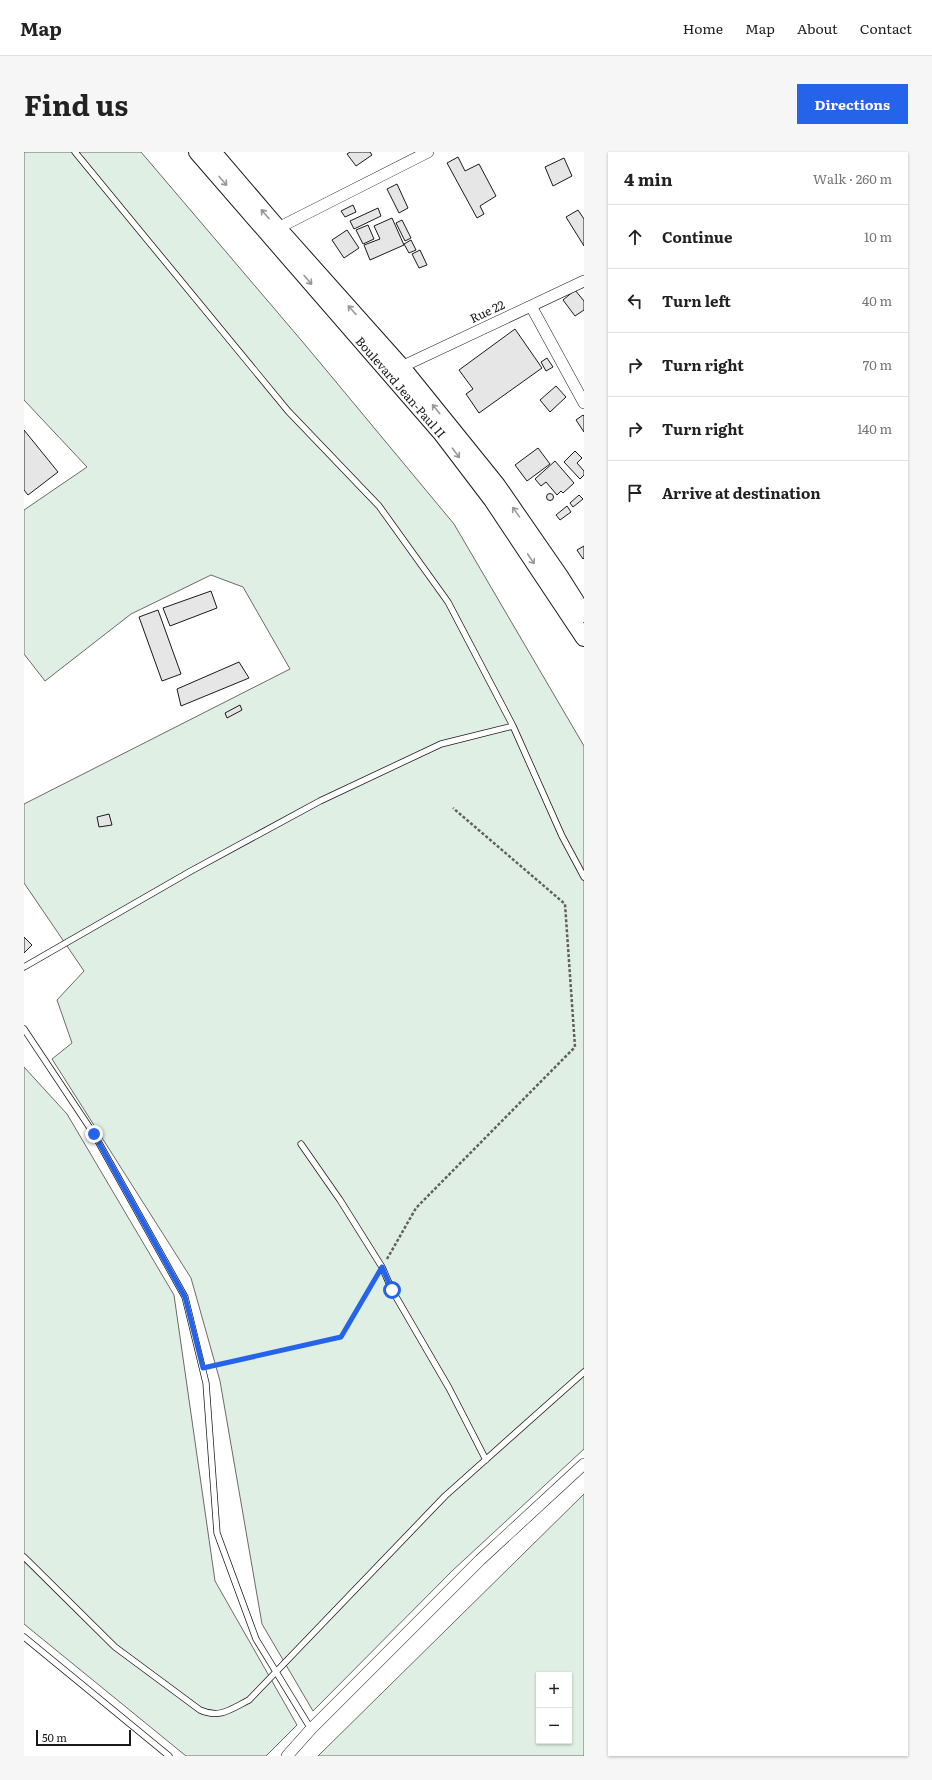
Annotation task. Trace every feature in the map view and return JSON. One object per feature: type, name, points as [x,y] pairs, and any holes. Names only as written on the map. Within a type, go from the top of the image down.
[{"type":"main road","name":"Boulevard Jean-Paul II","points":[[197,152],[396,370],[497,485],[560,576],[584,614]]},
{"type":"main road","name":"Boulevard Jean-Paul II","points":[[213,152],[396,370],[441,433],[492,500],[584,638]]},
{"type":"street","points":[[278,228],[428,152]]},
{"type":"street","name":"Rue 22","points":[[396,370],[584,281]]},
{"type":"street","points":[[530,306],[584,403]]},
{"type":"street","points":[[288,1754],[311,1729],[480,1560],[584,1464]]},
{"type":"lane","points":[[74,152],[288,411],[379,506],[448,602],[513,726],[562,836],[584,876]]},
{"type":"lane","points":[[24,967],[191,870],[320,801],[441,744],[513,726]]},
{"type":"lane","points":[[24,1028],[94,1134],[185,1297],[206,1383],[217,1533],[256,1639],[311,1729]]},
{"type":"lane","points":[[301,1144],[340,1200],[382,1267],[392,1290],[449,1388],[486,1460]]},
{"type":"lane","points":[[24,1557],[115,1647],[200,1710],[209,1714],[220,1714],[249,1700],[445,1496],[584,1372]]},
{"type":"lane","points":[[24,1637],[169,1756]]},
{"type":"path","points":[[203,1368],[341,1337],[416,1208],[575,1047],[565,904],[453,808]]},
{"type":"green space","points":[[24,152],[141,152],[307,347],[454,524],[584,746],[584,1449],[452,1571],[313,1711],[262,1624],[220,1381],[191,1278],[52,1059],[72,1043],[57,1000],[84,971],[24,883],[24,804],[290,669],[243,587],[211,575],[131,614],[45,681],[24,654],[24,510],[87,467],[24,400]]},
{"type":"green space","points":[[24,1067],[67,1114],[174,1295],[215,1581],[297,1725],[266,1756],[186,1756],[24,1624]]},
{"type":"green space","points":[[584,1494],[584,1756],[318,1756]]},
{"type":"building","points":[[350,152],[370,152],[372,155],[356,166],[347,154]]},
{"type":"building","points":[[458,157],[465,171],[479,164],[496,196],[480,206],[484,214],[477,218],[447,163]]},
{"type":"building","points":[[564,158],[572,176],[553,186],[545,167]]},
{"type":"building","points":[[397,184],[408,208],[399,213],[387,189]]},
{"type":"building","points":[[353,205],[356,212],[345,217],[341,211]]},
{"type":"building","points":[[378,208],[381,216],[354,229],[350,221]]},
{"type":"building","points":[[578,210],[584,219],[584,246],[566,217]]},
{"type":"building","points":[[392,218],[404,245],[370,260],[364,245],[380,239],[374,226]]},
{"type":"building","points":[[402,220],[411,238],[405,241],[396,223]]},
{"type":"building","points":[[368,225],[374,239],[363,244],[356,230]]},
{"type":"building","points":[[347,230],[359,248],[344,258],[332,240]]},
{"type":"building","points":[[411,240],[416,250],[409,253],[404,244]]},
{"type":"building","points":[[420,250],[427,265],[419,268],[412,254]]},
{"type":"building","points":[[575,290],[584,301],[584,310],[575,316],[563,300]]},
{"type":"building","points":[[515,329],[542,368],[479,413],[466,394],[473,389],[459,370]]},
{"type":"building","points":[[547,358],[553,367],[546,371],[541,362]]},
{"type":"building","points":[[556,386],[566,397],[550,412],[540,400]]},
{"type":"building","points":[[583,415],[584,416],[584,432],[576,420]]},
{"type":"building","points":[[24,430],[58,472],[28,495],[24,490]]},
{"type":"building","points":[[538,448],[550,464],[527,481],[515,465]]},
{"type":"building","points":[[575,451],[582,458],[577,463],[584,471],[584,475],[580,479],[564,462]]},
{"type":"building","points":[[555,461],[574,483],[563,493],[561,491],[557,495],[546,482],[541,486],[535,479]]},
{"type":"building","points":[[550,493],[553,494],[553,500],[550,501],[547,500],[546,497],[547,494]]},
{"type":"building","points":[[579,495],[583,499],[573,507],[570,503]]},
{"type":"building","points":[[567,506],[571,512],[560,520],[556,515]]},
{"type":"building","points":[[584,546],[584,558],[583,559],[577,550]]},
{"type":"building","points":[[211,591],[217,608],[170,626],[163,608]]},
{"type":"building","points":[[158,610],[181,674],[162,681],[139,617]]},
{"type":"building","points":[[239,662],[249,678],[181,706],[177,689]]},
{"type":"building","points":[[240,705],[242,710],[227,718],[225,713]]},
{"type":"building","points":[[109,814],[112,825],[99,827],[97,817]]},
{"type":"building","points":[[24,937],[32,945],[24,953]]},
{"type":"route","points":[[94,1134],[185,1297],[203,1368],[341,1337],[382,1267],[392,1290]]}]
